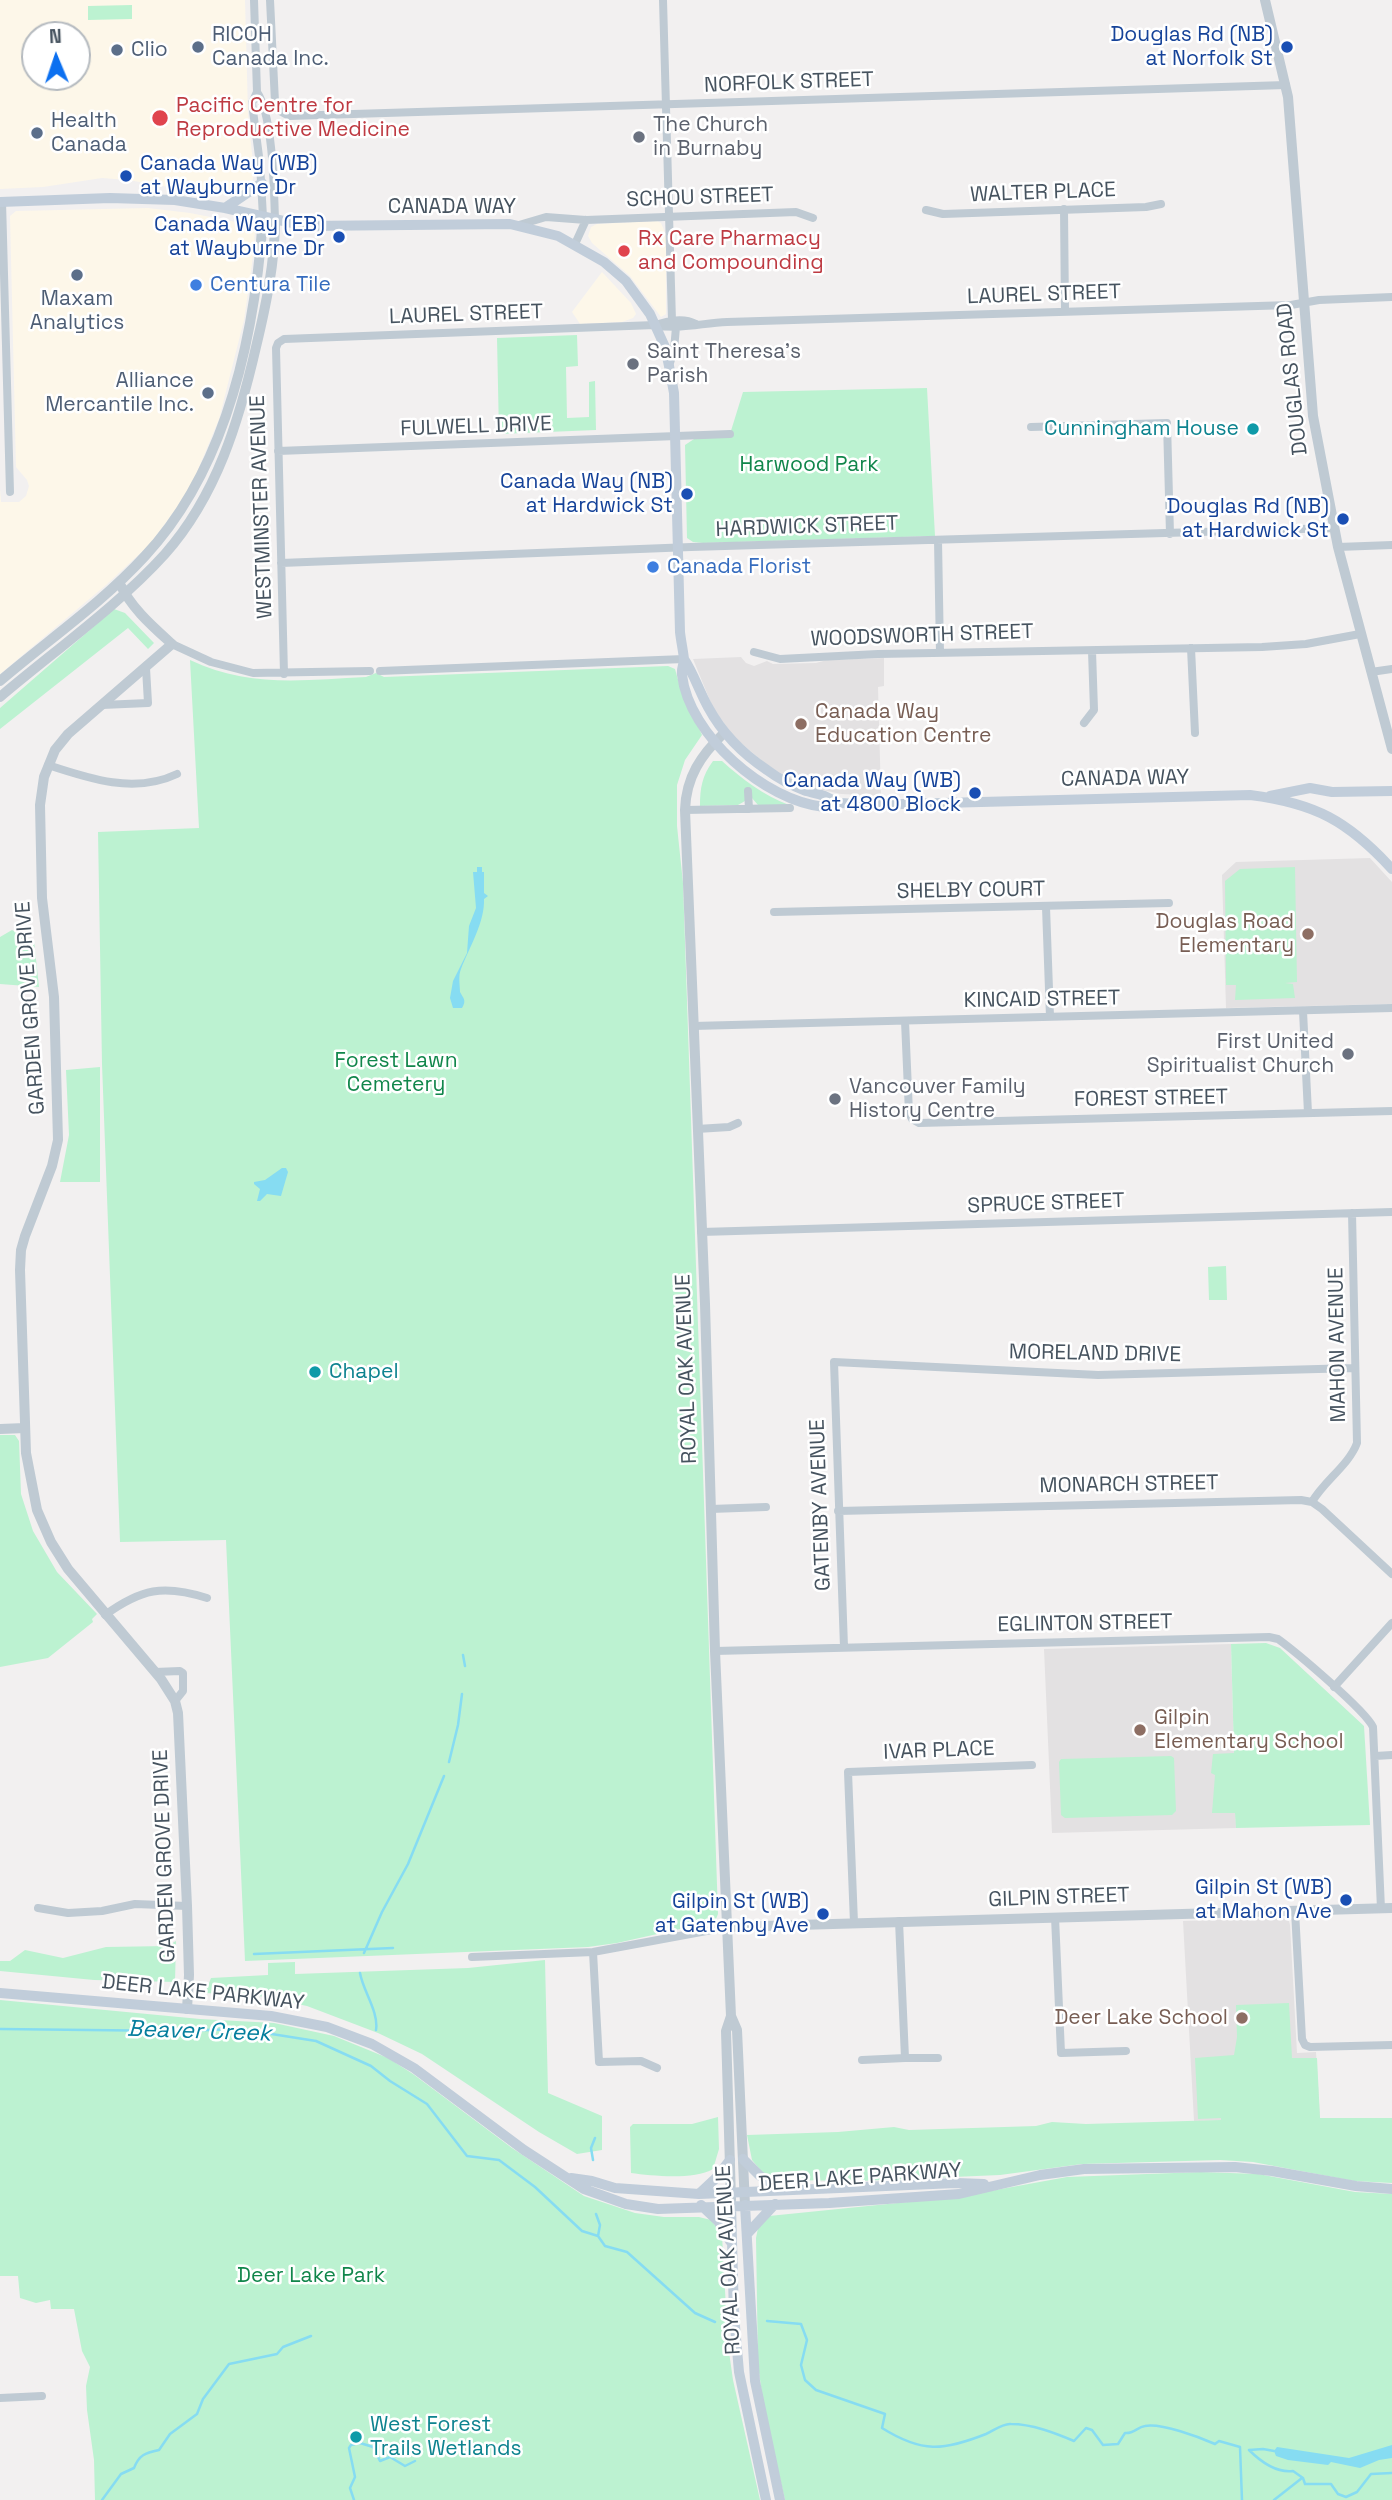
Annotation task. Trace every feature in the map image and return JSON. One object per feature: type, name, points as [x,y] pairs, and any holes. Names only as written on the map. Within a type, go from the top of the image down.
[{"type":"main road","points":[[225,208],[262,183]]},
{"type":"main road","name":"CANADA WAY","points":[[1,201],[143,198],[175,200],[306,226],[482,222],[519,225],[550,233],[575,244],[604,262],[626,281],[639,297],[665,347],[674,393],[680,632],[684,659],[681,673],[694,710],[715,741],[740,767],[763,784],[810,804],[828,807],[836,803],[866,805],[1250,795],[1267,797],[1308,807],[1327,816],[1355,833],[1392,869]]},
{"type":"main road","name":"CANADA WAY","points":[[684,659],[693,671],[701,694],[724,733],[771,773],[806,790],[829,796],[836,803]]},
{"type":"main road","points":[[1267,797],[1290,790],[1310,788],[1332,792],[1392,791]]},
{"type":"main road","points":[[1308,807],[1316,799],[1332,792]]},
{"type":"main road","name":"DEER LAKE PARKWAY","points":[[0,1993],[187,2009],[299,2021],[327,2027],[361,2040],[414,2068],[524,2150],[594,2194],[626,2204],[658,2209],[959,2194],[992,2185],[1084,2169],[1225,2166],[1392,2189]]},
{"type":"main road","points":[[743,2159],[780,2190]]},
{"type":"main road","points":[[699,2194],[730,2160]]},
{"type":"main road","name":"DEER LAKE PARKWAY","points":[[569,2177],[615,2188],[699,2194],[956,2183],[992,2185]]},
{"type":"main road","points":[[747,2234],[775,2204]]},
{"type":"main road","name":"ROYAL OAK AVENUE","points":[[731,2205],[739,2372],[766,2500]]},
{"type":"main road","name":"ROYAL OAK AVENUE","points":[[745,2205],[755,2381],[780,2500]]},
{"type":"main road","points":[[701,2206],[718,2221],[731,2243]]},
{"type":"street","points":[[0,681],[119,582],[173,523],[205,470],[219,434],[242,355],[257,274],[263,217],[262,183],[252,103],[257,92],[254,0]]},
{"type":"street","name":"NORFOLK STREET","points":[[270,0],[275,102],[280,111],[293,116],[1286,85]]},
{"type":"street","points":[[663,0],[674,324],[669,366]]},
{"type":"street","name":"DOUGLAS ROAD","points":[[1265,0],[1286,85],[1313,416],[1338,547],[1392,748]]},
{"type":"street","points":[[0,697],[124,594],[165,554],[215,478],[237,422],[269,283],[275,220],[273,172],[263,101],[257,92]]},
{"type":"street","points":[[1,201],[10,492]]},
{"type":"street","name":"WALTER PLACE","points":[[926,210],[943,214],[1146,207],[1161,204]]},
{"type":"street","points":[[1064,209],[1065,312]]},
{"type":"street","name":"SCHOU STREET","points":[[519,225],[546,217],[586,220],[796,212],[813,218]]},
{"type":"street","points":[[575,244],[586,220]]},
{"type":"street","name":"LAUREL STREET","points":[[279,342],[286,339],[674,324],[690,320],[696,324],[1065,312],[1392,297]]},
{"type":"street","name":"WESTMINSTER AVENUE","points":[[279,342],[276,348],[284,674]]},
{"type":"street","points":[[1031,427],[1167,423],[1170,534]]},
{"type":"street","name":"FULWELL DRIVE","points":[[278,452],[730,434]]},
{"type":"street","points":[[205,470],[215,478]]},
{"type":"street","name":"HARDWICK STREET","points":[[281,563],[678,547],[1334,528]]},
{"type":"street","points":[[938,541],[940,653]]},
{"type":"street","points":[[1338,547],[1392,545]]},
{"type":"street","points":[[119,582],[124,594],[151,626],[172,644],[211,662],[253,673],[370,671]]},
{"type":"street","name":"WOODSWORTH STREET","points":[[754,652],[780,659],[815,659],[828,656],[1290,646],[1360,634]]},
{"type":"street","name":"GARDEN GROVE DRIVE","points":[[172,644],[62,741],[48,765],[43,785],[40,814],[42,898],[55,1019],[58,1140],[52,1166],[21,1250],[25,1428],[30,1480],[44,1527],[68,1569],[155,1672],[175,1701],[180,1731],[187,1906],[187,2009]]},
{"type":"street","points":[[1191,648],[1195,733]]},
{"type":"street","points":[[1084,723],[1094,710],[1092,651]]},
{"type":"street","points":[[380,671],[684,659]]},
{"type":"street","points":[[102,705],[148,703],[146,668]]},
{"type":"street","points":[[1371,672],[1392,669]]},
{"type":"street","name":"ROYAL OAK AVENUE","points":[[724,733],[702,756],[689,781],[685,810],[731,2016],[726,2031],[731,2205]]},
{"type":"street","points":[[48,765],[94,780],[124,784],[160,782],[177,774]]},
{"type":"street","points":[[748,791],[749,809]]},
{"type":"street","points":[[685,810],[790,808]]},
{"type":"street","name":"SHELBY COURT","points":[[774,912],[1169,904]]},
{"type":"street","points":[[1046,907],[1050,1017]]},
{"type":"street","name":"KINCAID STREET","points":[[693,1026],[1392,1008]]},
{"type":"street","points":[[1303,1011],[1308,1113]]},
{"type":"street","name":"FOREST STREET","points":[[905,1021],[909,1113],[912,1119],[919,1123],[1392,1111]]},
{"type":"street","points":[[697,1129],[729,1127],[738,1123]]},
{"type":"street","name":"SPRUCE STREET","points":[[701,1232],[1392,1212]]},
{"type":"street","name":"MAHON AVENUE","points":[[1312,1502],[1318,1490],[1356,1447],[1358,1435],[1352,1213]]},
{"type":"street","name":"MORELAND DRIVE","points":[[834,1362],[1098,1375],[1355,1368]]},
{"type":"street","name":"GATENBY AVENUE","points":[[834,1362],[844,1647]]},
{"type":"street","points":[[0,1429],[25,1428]]},
{"type":"street","name":"MONARCH STREET","points":[[838,1511],[1290,1499],[1312,1502]]},
{"type":"street","points":[[1312,1502],[1331,1516],[1392,1573]]},
{"type":"street","points":[[710,1509],[766,1507]]},
{"type":"street","points":[[105,1615],[124,1600],[147,1592],[173,1590],[207,1598]]},
{"type":"street","points":[[1334,1687],[1392,1623]]},
{"type":"street","name":"EGLINTON STREET","points":[[715,1651],[1269,1637],[1281,1640],[1372,1723],[1375,1756]]},
{"type":"street","name":"GARDEN GROVE DRIVE","points":[[155,1672],[183,1673],[183,1691],[175,1701]]},
{"type":"street","points":[[1387,1909],[1375,1756],[1392,1755]]},
{"type":"street","name":"IVAR PLACE","points":[[854,1923],[848,1772],[1032,1765]]},
{"type":"street","points":[[38,1908],[68,1913],[102,1911],[135,1904],[187,1906]]},
{"type":"street","name":"GILPIN STREET","points":[[728,1927],[1387,1909]]},
{"type":"street","points":[[1294,1911],[1302,2039],[1305,2045],[1392,2045]]},
{"type":"street","points":[[1055,1917],[1061,2053],[1126,2051]]},
{"type":"street","points":[[899,1921],[905,2058]]},
{"type":"street","points":[[472,1957],[593,1952],[728,1927]]},
{"type":"street","points":[[593,1952],[599,2062],[641,2061],[657,2068]]},
{"type":"street","name":"ROYAL OAK AVENUE","points":[[731,2016],[737,2030],[745,2205]]},
{"type":"street","points":[[862,2060],[938,2058]]},
{"type":"street","points":[[0,2398],[43,2396]]},
{"type":"shaded area","points":[[0,0],[245,0],[248,113],[254,174],[251,186],[242,193],[209,194],[102,178],[43,187],[0,189]]},
{"type":"shaded area","points":[[148,208],[236,222],[250,226],[255,232],[244,320],[219,419],[192,484],[149,545],[0,674],[0,489],[1,502],[19,502],[26,496],[29,486],[16,467],[10,216],[16,211]]},
{"type":"shaded area","points":[[661,223],[666,235],[666,314],[661,317],[630,276],[592,243],[588,236],[591,227],[597,224]]},
{"type":"shaded area","points":[[602,272],[631,303],[636,314],[622,322],[580,324],[572,312]]},
{"type":"shaded area","name":"Canada Way Education Centre","points":[[741,657],[754,666],[767,661],[773,664],[816,663],[827,660],[884,658],[884,686],[878,687],[881,796],[841,794],[813,788],[790,779],[767,765],[735,738],[713,708],[693,659]]},
{"type":"shaded area","name":"Douglas Road Elementary","points":[[1370,858],[1392,882],[1392,1004],[1226,1008],[1222,875],[1236,862]]},
{"type":"shaded area","name":"Gilpin Elementary School","points":[[1231,1644],[1236,1828],[1052,1833],[1044,1649]]},
{"type":"shaded area","name":"Deer Lake School","points":[[1283,1918],[1289,1921],[1290,1925],[1297,2053],[1316,2052],[1320,2118],[1194,2121],[1183,1921]]},
{"type":"green space","points":[[132,5],[132,19],[88,20],[88,6]]},
{"type":"green space","points":[[577,335],[578,366],[566,367],[567,418],[589,417],[589,382],[595,381],[596,430],[499,434],[497,338]]},
{"type":"green space","name":"Harwood Park","points":[[927,388],[935,536],[703,543],[687,538],[685,445],[694,439],[730,434],[743,392]]},
{"type":"green space","points":[[114,609],[125,613],[154,643],[148,649],[128,628],[0,729],[0,708]]},
{"type":"green space","name":"Forest Lawn Cemetery","points":[[190,660],[233,675],[276,680],[366,677],[376,673],[384,677],[668,666],[675,669],[680,687],[702,735],[685,760],[677,785],[677,826],[683,883],[718,1914],[711,1922],[588,1947],[245,1961],[226,1540],[120,1542],[102,1064],[98,832],[199,828]]},
{"type":"green space","points":[[713,761],[722,761],[753,786],[789,805],[758,805],[751,797],[751,788],[747,788],[745,801],[738,805],[700,806],[702,782]]},
{"type":"green space","points":[[1295,867],[1297,982],[1285,983],[1293,984],[1295,998],[1235,1000],[1236,985],[1226,985],[1225,881],[1240,869]]},
{"type":"green space","points":[[12,930],[34,941],[39,987],[0,984],[0,937]]},
{"type":"green space","points":[[100,1067],[100,1182],[60,1182],[69,1135],[66,1070]]},
{"type":"green space","points":[[1226,1266],[1227,1300],[1209,1300],[1208,1267]]},
{"type":"green space","points":[[0,1435],[15,1435],[19,1441],[21,1494],[33,1531],[57,1572],[97,1614],[92,1619],[93,1622],[48,1658],[0,1667]]},
{"type":"green space","points":[[1266,1643],[1280,1648],[1364,1726],[1370,1825],[1236,1828],[1235,1813],[1212,1813],[1215,1775],[1211,1773],[1213,1754],[1234,1753],[1231,1644]]},
{"type":"green space","points":[[1174,1758],[1176,1811],[1172,1815],[1065,1818],[1061,1815],[1061,1759]]},
{"type":"green space","points":[[176,1941],[175,1982],[94,1980],[0,1971],[0,1961],[10,1961],[25,1950],[63,1958],[106,1947],[167,1946]]},
{"type":"green space","points":[[545,1960],[548,2093],[602,2116],[602,2150],[577,2154],[539,2132],[422,2054],[378,2033],[307,2006],[259,1996],[205,1993],[211,1978],[268,1975],[268,1963],[295,1962],[295,1974],[468,1968]]},
{"type":"green space","name":"Deer Lake Park","points":[[0,2000],[200,2019],[274,2023],[334,2036],[388,2058],[413,2074],[512,2148],[584,2196],[635,2213],[711,2220],[722,2235],[728,2345],[733,2380],[760,2500],[95,2500],[94,2460],[86,2386],[90,2367],[82,2351],[74,2309],[51,2309],[50,2300],[36,2303],[20,2298],[18,2276],[0,2276]]},
{"type":"green space","points":[[1289,2003],[1292,2058],[1317,2058],[1320,2118],[1392,2118],[1392,2183],[1354,2181],[1253,2162],[1220,2160],[1082,2164],[1000,2175],[859,2181],[782,2180],[762,2172],[752,2160],[747,2135],[894,2127],[909,2130],[1036,2126],[1052,2122],[1086,2124],[1221,2120],[1198,2119],[1195,2058],[1234,2055],[1237,2037],[1236,2005]]},
{"type":"green space","points":[[718,2117],[719,2149],[713,2169],[685,2176],[631,2173],[630,2127],[633,2124],[692,2124]]},
{"type":"green space","points":[[1201,2172],[1258,2174],[1355,2192],[1392,2194],[1392,2500],[785,2500],[764,2408],[758,2365],[756,2238],[758,2228],[769,2216],[957,2197],[1067,2177]]},
{"type":"water","points":[[477,867],[482,867],[484,872],[484,893],[488,896],[484,899],[479,926],[460,972],[460,992],[464,1003],[462,1008],[453,1008],[450,998],[453,981],[467,953],[469,926],[476,908],[473,872],[477,872]]},
{"type":"water","points":[[286,1168],[288,1172],[281,1196],[267,1194],[257,1201],[260,1189],[254,1182],[265,1180]]},
{"type":"water","points":[[1392,2445],[1392,2458],[1360,2468],[1331,2462],[1328,2465],[1288,2460],[1276,2456],[1274,2451],[1277,2447],[1349,2458]]},
{"type":"waterway","points":[[463,1655],[465,1666]]},
{"type":"waterway","points":[[449,1762],[462,1694]]},
{"type":"waterway","points":[[364,1953],[408,1864],[444,1776]]},
{"type":"waterway","points":[[254,1954],[393,1948]]},
{"type":"waterway","points":[[360,1973],[375,2016],[376,2030]]},
{"type":"waterway","name":"Beaver Creek","points":[[0,2029],[240,2029],[316,2041],[371,2066],[427,2104],[467,2156],[499,2160],[535,2187],[582,2231],[598,2236],[605,2246],[627,2252],[695,2313],[715,2322]]},
{"type":"waterway","points":[[593,2160],[591,2148],[595,2138]]},
{"type":"waterway","points":[[596,2214],[600,2225],[598,2236]]},
{"type":"waterway","name":"Beaver Creek","points":[[767,2321],[801,2324],[807,2340],[801,2365],[805,2380],[816,2390],[885,2414],[882,2428],[909,2442],[933,2447],[945,2446],[971,2440],[1001,2426],[1019,2424],[1074,2441],[1086,2428],[1092,2430],[1103,2445],[1118,2444],[1125,2433],[1142,2427],[1161,2427],[1215,2444],[1219,2441],[1240,2447],[1242,2500]]},
{"type":"waterway","points":[[102,2500],[121,2474],[134,2468],[143,2455],[159,2450],[170,2434],[197,2414],[203,2399],[229,2364],[277,2354],[283,2347],[311,2336]]},
{"type":"waterway","points":[[354,2500],[350,2488],[355,2477],[349,2448],[351,2445],[360,2443],[373,2447],[380,2461],[390,2457],[405,2466],[415,2461]]},
{"type":"waterway","name":"Beaver Creek","points":[[1249,2450],[1269,2466],[1293,2471],[1303,2478],[1305,2484],[1331,2484],[1338,2494],[1346,2497],[1357,2492],[1371,2474],[1392,2473]]},
{"type":"waterway","points":[[1249,2450],[1274,2451]]},
{"type":"waterway","points":[[1274,2500],[1302,2478]]},
{"type":"place","name":"RICOH Canada Inc.","points":[[198,47]]},
{"type":"place","name":"Douglas Rd (NB) at Norfolk St","points":[[1287,47]]},
{"type":"place","name":"Clio","points":[[117,50]]},
{"type":"place","name":"Pacific Centre for Reproductive Medicine","points":[[160,118]]},
{"type":"place","name":"Health Canada","points":[[37,133]]},
{"type":"place","name":"The Church in Burnaby","points":[[639,137]]},
{"type":"place","name":"Canada Way (WB) at Wayburne Dr","points":[[126,176]]},
{"type":"place","name":"Canada Way (EB) at Wayburne Dr","points":[[339,237]]},
{"type":"place","name":"Rx Care Pharmacy and Compounding","points":[[624,251]]},
{"type":"place","name":"Maxam Analytics","points":[[77,275]]},
{"type":"place","name":"Centura Tile","points":[[196,285]]},
{"type":"place","name":"Saint Theresa's Parish","points":[[633,364]]},
{"type":"place","name":"Alliance Mercantile Inc.","points":[[208,393]]},
{"type":"place","name":"Cunningham House","points":[[1253,429]]},
{"type":"place","name":"Canada Way (NB) at Hardwick St","points":[[687,494]]},
{"type":"place","name":"Douglas Rd (NB) at Hardwick St","points":[[1343,519]]},
{"type":"place","name":"Canada Florist","points":[[653,567]]},
{"type":"place","name":"Canada Way Education Centre","points":[[801,724]]},
{"type":"place","name":"Canada Way (WB) at 4800 Block","points":[[975,793]]},
{"type":"place","name":"Douglas Road Elementary","points":[[1308,934]]},
{"type":"place","name":"First United Spiritualist Church","points":[[1348,1054]]},
{"type":"place","name":"Vancouver Family History Centre","points":[[835,1099]]},
{"type":"place","name":"Chapel","points":[[315,1372]]},
{"type":"place","name":"Gilpin Elementary School","points":[[1140,1730]]},
{"type":"place","name":"Gilpin St (WB) at Mahon Ave","points":[[1346,1900]]},
{"type":"place","name":"Gilpin St (WB) at Gatenby Ave","points":[[823,1914]]},
{"type":"place","name":"Deer Lake School","points":[[1242,2018]]},
{"type":"place","name":"West Forest Trails Wetlands","points":[[356,2437]]}]
